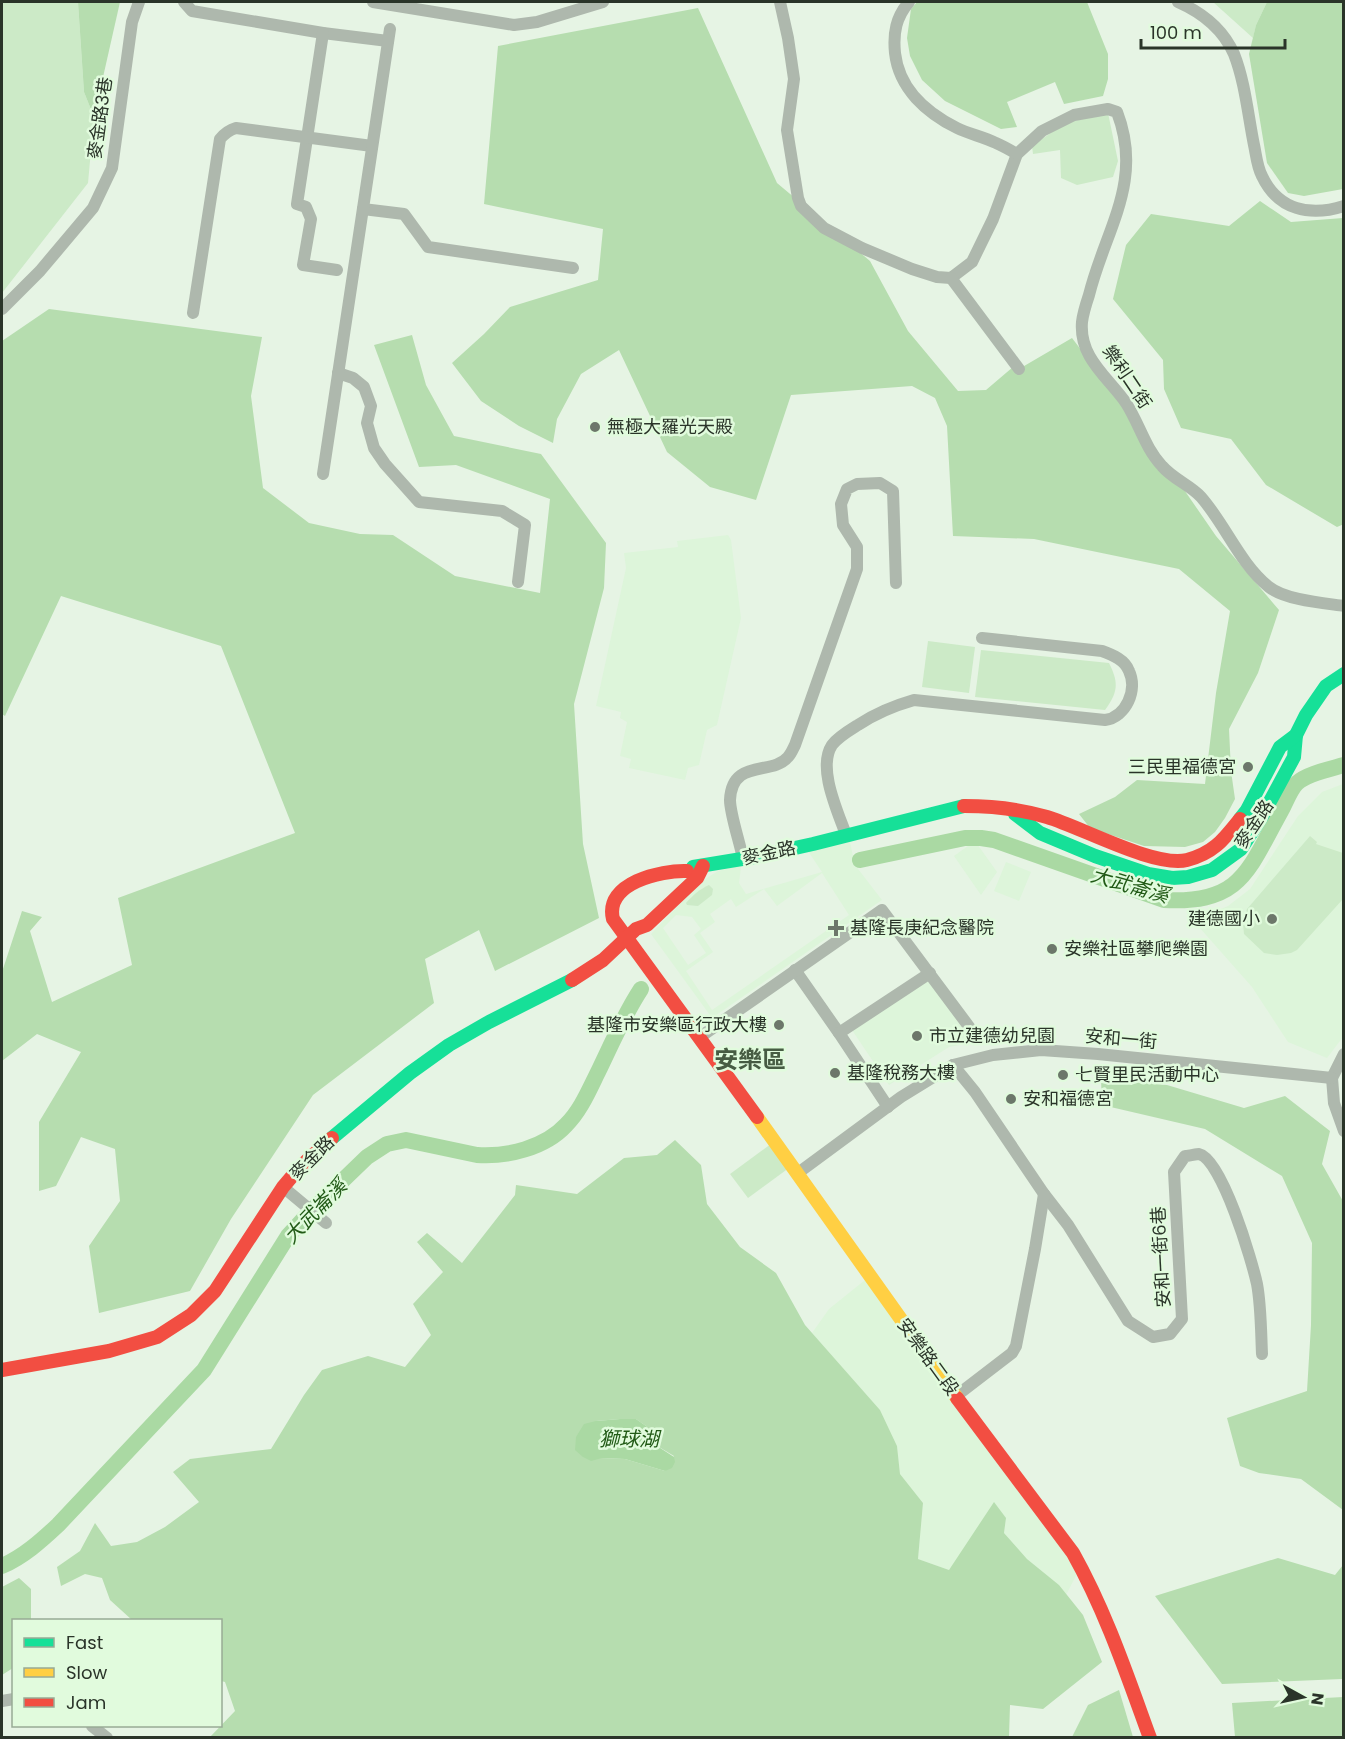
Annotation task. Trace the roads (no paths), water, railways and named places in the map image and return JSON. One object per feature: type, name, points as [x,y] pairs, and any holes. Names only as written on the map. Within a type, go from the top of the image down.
[{"type":"street","name":"麥金路3巷","points":[[2,309],[40,272],[93,208],[112,168],[132,22],[139,2]]},
{"type":"street","points":[[184,2],[192,11],[323,33],[389,35],[323,474]]},
{"type":"street","points":[[373,2],[514,25],[537,22],[603,2]]},
{"type":"street","points":[[780,2],[794,79],[787,130],[801,206],[824,228],[862,248],[912,269],[937,277],[951,278],[972,262],[993,219],[1017,154],[957,128],[926,108],[907,88],[896,63],[893,36],[902,10],[909,2]]},
{"type":"street","points":[[1178,2],[1198,11],[1223,35],[1234,55],[1261,175],[1271,191],[1287,205],[1307,211],[1328,211],[1344,206]]},
{"type":"street","points":[[323,33],[297,204],[306,207],[311,219],[303,265],[337,270]]},
{"type":"street","name":"樂利二街","points":[[1017,154],[1041,131],[1074,115],[1108,109],[1117,112],[1122,125],[1127,166],[1125,186],[1094,275],[1082,322],[1084,344],[1092,363],[1126,404],[1153,455],[1163,468],[1200,496],[1253,571],[1271,589],[1303,600],[1344,606]]},
{"type":"street","points":[[193,313],[220,139],[229,130],[236,128],[308,136],[372,146]]},
{"type":"street","points":[[363,209],[404,214],[428,247],[573,268]]},
{"type":"street","points":[[951,278],[1019,369]]},
{"type":"street","points":[[338,373],[353,378],[364,387],[370,406],[367,423],[374,448],[419,502],[502,511],[525,525],[518,582]]},
{"type":"street","points":[[743,859],[730,802],[732,788],[736,780],[745,772],[782,762],[789,757],[795,745],[857,569],[857,547],[843,525],[841,504],[847,489],[857,484],[880,483],[893,491],[896,583]]},
{"type":"street","points":[[846,835],[832,799],[828,776],[829,754],[833,744],[843,735],[890,707],[914,700],[1105,720],[1120,714],[1129,700],[1130,672],[1113,655],[1102,651],[982,638]]},
{"type":"street","name":"麥金路","points":[[1010,811],[1040,833],[1095,856],[1148,874],[1172,878],[1188,877],[1212,870],[1240,849],[1261,818],[1294,757],[1296,735],[1316,698],[1332,680],[1344,674]]},
{"type":"street","name":"麥金路","points":[[636,929],[638,918],[694,866],[743,859],[960,806],[990,806],[1046,817],[1154,858],[1180,862],[1203,855],[1220,844],[1247,810],[1280,747],[1296,735]]},
{"type":"street","points":[[1095,856],[1101,839]]},
{"type":"street","name":"麥金路","points":[[2,1370],[109,1351],[158,1336],[191,1315],[215,1291],[283,1187],[300,1167],[337,1133],[410,1073],[449,1045],[576,978],[603,960],[636,929],[647,925],[697,878],[703,866]]},
{"type":"street","points":[[626,939],[614,922],[611,912],[612,904],[618,894],[629,885],[643,879],[675,869],[687,871]]},
{"type":"street","points":[[700,1038],[882,910],[970,1028]]},
{"type":"street","name":"安樂路二段","points":[[626,939],[798,1173],[956,1396],[1050,1520],[1083,1569],[1150,1737]]},
{"type":"street","points":[[795,970],[888,1107]]},
{"type":"street","points":[[839,1033],[930,973]]},
{"type":"street","name":"安和一街","points":[[798,1173],[888,1107],[953,1065],[993,1054],[1041,1050],[1098,1054],[1332,1078]]},
{"type":"street","points":[[1344,1054],[1332,1078],[1334,1103],[1344,1131]]},
{"type":"street","name":"安和一街6巷","points":[[953,1065],[975,1092],[1068,1226],[1128,1321],[1153,1337],[1170,1334],[1182,1319],[1174,1172],[1185,1156],[1199,1154],[1210,1160],[1233,1205],[1257,1285],[1262,1354]]},
{"type":"street","points":[[283,1187],[326,1223]]},
{"type":"street","points":[[956,1396],[1012,1353],[1016,1346],[1044,1194]]},
{"type":"street","points":[[94,1727],[107,1737]]},
{"type":"water","name":"獅球湖","points":[[636,1419],[646,1426],[654,1444],[674,1457],[675,1462],[672,1468],[665,1471],[625,1459],[602,1458],[591,1461],[575,1450],[576,1437],[584,1424]]},
{"type":"waterway","name":"大武崙溪","points":[[860,860],[965,838],[981,838],[994,840],[1164,900],[1190,900],[1211,896],[1227,889],[1250,866],[1297,783],[1312,774],[1344,765]]},
{"type":"waterway","name":"大武崙溪","points":[[2,1566],[38,1543],[58,1525],[204,1370],[288,1236],[367,1157],[387,1144],[406,1140],[477,1155],[513,1152],[547,1140],[566,1125],[580,1106],[641,989]]},
{"type":"place","name":"無極大羅光天殿","points":[[595,427]]},
{"type":"place","name":"三民里福德宮","points":[[1248,767]]},
{"type":"place","name":"建德國小","points":[[1272,919]]},
{"type":"place","name":"基隆長庚紀念醫院","points":[[836,928]]},
{"type":"place","name":"安樂社區攀爬樂園","points":[[1052,949]]},
{"type":"place","name":"基隆市安樂區行政大樓","points":[[779,1025]]},
{"type":"place","name":"市立建德幼兒園","points":[[917,1036]]},
{"type":"place","name":"基隆稅務大樓","points":[[835,1073]]},
{"type":"place","name":"七賢里民活動中心","points":[[1063,1075]]},
{"type":"place","name":"安和福德宮","points":[[1011,1099]]},
{"type":"district","name":"安樂區","points":[[750,1060]]}]
